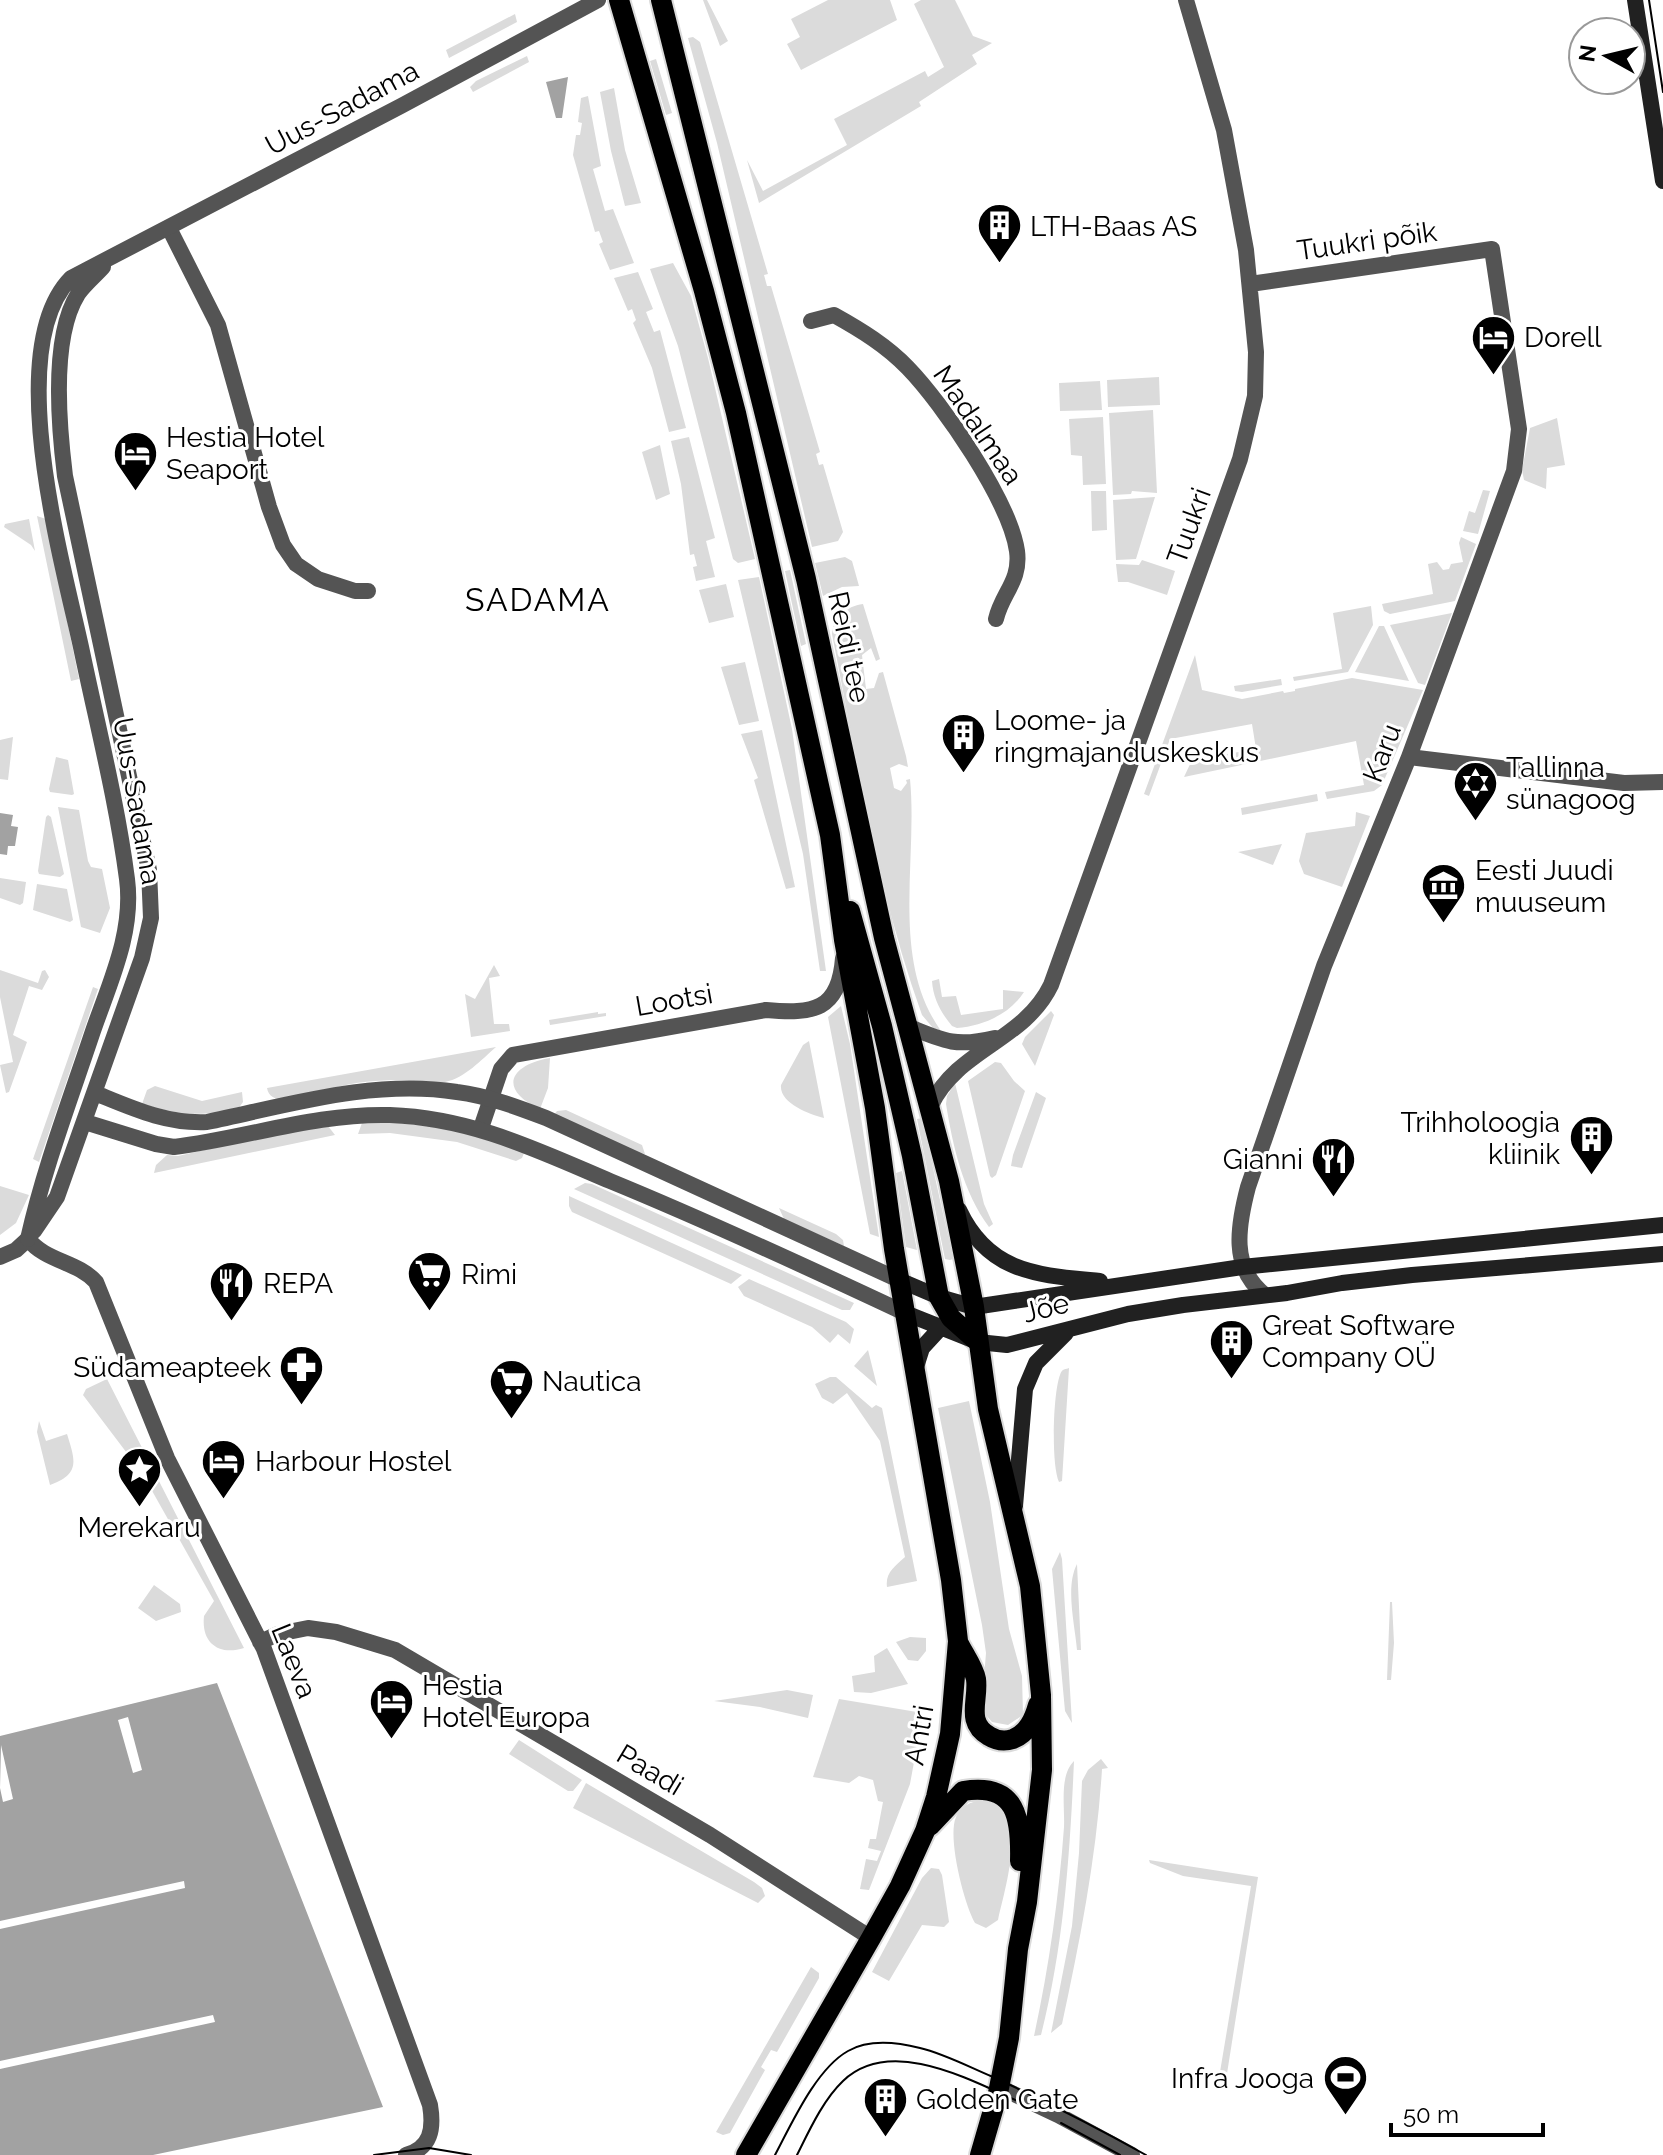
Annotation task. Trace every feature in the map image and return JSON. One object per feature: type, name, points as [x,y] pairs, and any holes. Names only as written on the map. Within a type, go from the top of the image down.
[{"type":"main road","name":"Reidi tee","points":[[619,0],[704,291],[736,413],[830,835],[844,940],[875,1108],[899,1280]]},
{"type":"main road","name":"Reidi tee","points":[[661,0],[804,569],[877,910],[931,1105],[974,1307]]},
{"type":"main road","points":[[1635,0],[1663,181]]},
{"type":"main road","points":[[830,835],[882,1026],[945,1323]]},
{"type":"main road","points":[[953,1198],[966,1225],[981,1243],[1013,1266],[1040,1276],[1126,1284]]},
{"type":"main road","name":"Jõe","points":[[899,1280],[939,1297],[974,1307],[1242,1267],[1663,1225]]},
{"type":"main road","name":"Jõe","points":[[978,1342],[1007,1345],[1128,1314],[1412,1275],[1663,1254]]},
{"type":"main road","name":"Ahtri","points":[[746,2155],[900,1886],[925,1831],[950,1734],[958,1641],[951,1580],[899,1280]]},
{"type":"main road","points":[[915,1372],[922,1348],[945,1323],[974,1307],[988,1409],[1030,1586],[1041,1695],[1042,1770],[1027,1902],[1018,1949]]},
{"type":"main road","points":[[905,1313],[945,1323],[978,1342]]},
{"type":"main road","points":[[1014,1520],[1021,1410],[1026,1385],[1036,1363],[1070,1330]]},
{"type":"main road","points":[[958,1641],[976,1678],[973,1714],[984,1733],[1002,1741],[1023,1734],[1035,1717],[1041,1695]]},
{"type":"main road","points":[[925,1831],[963,1791],[983,1789],[993,1792],[1012,1806],[1019,1818],[1018,1949],[1009,2038],[980,2155]]},
{"type":"street","name":"Uus-Sadama","points":[[28,1239],[39,1191],[121,951],[129,904],[120,836],[50,506],[41,436],[40,378],[44,329],[51,305],[71,278],[598,0]]},
{"type":"street","name":"Tuukri","points":[[931,1105],[940,1085],[956,1069],[1032,1016],[1051,985],[1240,459],[1255,396],[1256,352],[1246,250],[1224,130],[1186,0]]},
{"type":"street","points":[[169,228],[218,325],[269,507],[283,545],[296,564],[318,579],[355,591],[368,591]]},
{"type":"street","name":"Tuukri põik","points":[[1250,284],[1492,249]]},
{"type":"street","name":"Karu","points":[[1242,1267],[1240,1241],[1243,1207],[1264,1136],[1324,966],[1409,757],[1514,471],[1519,429],[1492,249]]},
{"type":"street","name":"Uus-Sadama","points":[[28,1239],[57,1197],[142,958],[151,918],[149,870],[63,467],[59,380],[70,313],[78,294],[109,259]]},
{"type":"street","name":"Madalmaa","points":[[811,321],[834,315],[873,337],[908,368],[954,426],[1002,507],[1017,552],[1015,583],[1000,602],[996,619]]},
{"type":"street","points":[[50,506],[65,515],[76,531]]},
{"type":"street","points":[[1409,757],[1624,783],[1663,782]]},
{"type":"street","name":"Lootsi","points":[[481,1128],[501,1069],[513,1055],[766,1010],[797,1013],[820,1006],[832,998],[841,981],[844,940]]},
{"type":"street","name":"Tuukri","points":[[910,1027],[949,1042],[969,1044],[1005,1035]]},
{"type":"street","points":[[491,1098],[410,1087],[380,1089],[343,1093],[207,1122],[185,1123],[153,1116],[95,1093],[70,1100],[85,1122],[174,1147],[344,1115],[420,1118],[481,1128],[664,1203],[905,1313]]},
{"type":"street","name":"Jõe","points":[[491,1098],[546,1118],[899,1280]]},
{"type":"street","points":[[0,1257],[16,1250],[28,1239]]},
{"type":"street","name":"Laeva","points":[[28,1239],[38,1252],[75,1266],[96,1282],[167,1458],[260,1642],[422,2078],[433,2122],[429,2139],[422,2149],[406,2155]]},
{"type":"street","points":[[1242,1267],[1252,1285],[1265,1295]]},
{"type":"street","name":"Paadi","points":[[260,1642],[278,1634],[308,1628],[336,1632],[395,1650],[710,1835],[871,1938]]},
{"type":"street","points":[[999,2087],[1132,2155]]},
{"type":"shaded area","points":[[703,0],[707,0],[728,41],[720,46]]},
{"type":"shaded area","points":[[828,0],[890,0],[897,20],[801,70],[787,44],[800,37],[791,19]]},
{"type":"shaded area","points":[[921,0],[955,0],[973,36],[992,43],[972,55],[977,64],[919,102],[921,106],[759,203],[747,160],[763,191],[847,145],[834,119],[925,71],[928,77],[944,67],[914,4]]},
{"type":"shaded area","points":[[515,14],[517,22],[449,58],[446,50]]},
{"type":"shaded area","points":[[693,37],[700,42],[768,274],[764,275],[767,286],[771,286],[820,452],[816,454],[819,465],[823,464],[843,532],[838,541],[812,547],[717,143],[688,38]]},
{"type":"shaded area","points":[[527,56],[529,62],[473,92],[470,87],[476,81]]},
{"type":"shaded area","points":[[656,59],[672,113],[666,115],[650,61]]},
{"type":"shaded area","points":[[568,77],[562,118],[556,118],[546,82]]},
{"type":"shaded area","points":[[614,88],[625,150],[641,203],[625,206],[600,92]]},
{"type":"shaded area","points":[[588,96],[601,166],[593,169],[605,211],[613,209],[634,263],[610,270],[599,244],[603,242],[599,231],[595,232],[573,155],[576,135],[580,135],[582,123],[578,122],[581,98]]},
{"type":"shaded area","points":[[673,263],[691,296],[755,559],[738,563],[733,559],[678,346],[650,269]]},
{"type":"shaded area","points":[[638,272],[653,309],[646,312],[654,332],[660,330],[686,428],[669,432],[652,368],[633,323],[636,320],[632,309],[628,311],[614,278]]},
{"type":"shaded area","points":[[1159,377],[1160,405],[1108,407],[1107,380]]},
{"type":"shaded area","points":[[1100,381],[1102,410],[1060,411],[1059,383]]},
{"type":"shaded area","points":[[1153,410],[1157,493],[1132,491],[1131,494],[1113,495],[1109,413]]},
{"type":"shaded area","points":[[1103,417],[1106,484],[1083,485],[1082,456],[1071,455],[1069,419]]},
{"type":"shaded area","points":[[1557,418],[1565,465],[1547,468],[1546,489],[1524,480],[1522,470],[1530,428]]},
{"type":"shaded area","points":[[689,437],[715,538],[706,541],[715,577],[696,581],[693,567],[697,566],[694,554],[690,555],[681,484],[671,441]]},
{"type":"shaded area","points":[[660,445],[670,494],[656,500],[642,452]]},
{"type":"shaded area","points":[[1483,490],[1490,491],[1478,534],[1463,531],[1469,511],[1475,513]]},
{"type":"shaded area","points":[[1091,491],[1106,491],[1107,530],[1092,531]]},
{"type":"shaded area","points":[[1155,497],[1136,559],[1116,560],[1113,500]]},
{"type":"shaded area","points":[[37,516],[46,519],[48,527],[79,679],[71,681]]},
{"type":"shaded area","points":[[29,519],[35,551],[4,527],[5,524]]},
{"type":"shaded area","points":[[1461,537],[1476,544],[1455,601],[1390,614],[1384,611],[1382,604],[1433,594],[1428,564],[1437,562],[1443,570],[1449,569],[1451,564],[1463,562],[1459,543]]},
{"type":"shaded area","points":[[845,557],[852,561],[859,586],[842,587],[823,596],[815,563]]},
{"type":"shaded area","points":[[1142,560],[1175,571],[1167,595],[1128,582],[1118,582],[1116,564],[1139,565]]},
{"type":"shaded area","points":[[790,570],[806,644],[801,646],[785,571]]},
{"type":"shaded area","points":[[759,577],[792,729],[826,971],[820,971],[803,854],[738,580]]},
{"type":"shaded area","points":[[726,584],[734,617],[709,623],[699,590]]},
{"type":"shaded area","points":[[863,604],[880,659],[876,661],[871,648],[862,655],[866,689],[874,688],[879,673],[883,672],[906,756],[908,767],[899,764],[890,768],[894,788],[901,791],[906,780],[910,779],[911,941],[925,1003],[941,1031],[933,1028],[922,1015],[893,922],[870,826],[832,634],[835,622],[842,613]]},
{"type":"shaded area","points":[[1371,606],[1373,625],[1348,672],[1294,681],[1293,677],[1342,669],[1333,613]]},
{"type":"shaded area","points":[[1452,613],[1425,685],[1418,683],[1390,625]]},
{"type":"shaded area","points":[[1379,626],[1384,626],[1409,681],[1355,672]]},
{"type":"shaded area","points":[[1195,655],[1202,690],[1242,699],[1352,678],[1423,690],[1382,785],[1374,791],[1327,799],[1325,792],[1364,785],[1356,741],[1184,777],[1192,760],[1256,749],[1252,724],[1170,739],[1149,796],[1144,794]]},
{"type":"shaded area","points":[[745,662],[759,721],[739,725],[721,667]]},
{"type":"shaded area","points":[[1281,679],[1282,685],[1235,691],[1234,686]]},
{"type":"shaded area","points":[[762,730],[795,887],[786,889],[754,780],[758,778],[741,734]]},
{"type":"shaded area","points":[[13,737],[8,780],[0,779],[0,740]]},
{"type":"shaded area","points":[[56,757],[68,760],[72,795],[50,792]]},
{"type":"shaded area","points":[[1317,794],[1318,801],[1242,815],[1241,808]]},
{"type":"shaded area","points":[[58,807],[79,810],[88,861],[91,867],[102,869],[110,908],[100,933],[81,927]]},
{"type":"shaded area","points":[[1356,812],[1370,816],[1342,887],[1304,874],[1299,861],[1306,833],[1355,826]]},
{"type":"shaded area","points":[[0,813],[13,815],[11,826],[18,827],[15,846],[8,846],[7,855],[0,854]]},
{"type":"shaded area","points":[[48,815],[64,874],[60,877],[39,874],[38,871]]},
{"type":"shaded area","points":[[1282,844],[1273,865],[1238,852]]},
{"type":"shaded area","points":[[0,878],[26,882],[23,903],[20,905],[0,898]]},
{"type":"shaded area","points":[[37,884],[67,889],[73,920],[70,922],[33,910]]},
{"type":"shaded area","points":[[494,965],[500,976],[489,978],[494,1024],[509,1024],[510,1031],[471,1037],[465,994],[475,999]]},
{"type":"shaded area","points":[[0,970],[38,983],[42,971],[45,970],[49,977],[42,990],[29,986],[13,1035],[27,1042],[6,1093],[0,1065],[13,1062],[0,997]]},
{"type":"shaded area","points":[[939,979],[942,997],[956,996],[961,1015],[1003,1009],[1003,990],[1024,992],[1011,1007],[995,1018],[957,1028],[948,1021],[936,999],[932,981]]},
{"type":"shaded area","points":[[93,987],[98,989],[39,1162],[33,1159]]},
{"type":"shaded area","points":[[841,1006],[850,1044],[879,1237],[870,1234],[828,1017]]},
{"type":"shaded area","points":[[1051,1011],[1054,1015],[1035,1066],[1022,1044]]},
{"type":"shaded area","points":[[606,1013],[606,1016],[550,1025],[549,1020]]},
{"type":"shaded area","points":[[809,1041],[824,1118],[796,1107],[782,1091],[781,1085],[803,1045]]},
{"type":"shaded area","points":[[496,1047],[466,1073],[445,1082],[367,1082],[285,1100],[270,1095],[267,1088]]},
{"type":"shaded area","points":[[550,1058],[548,1088],[540,1109],[518,1094],[514,1079],[525,1066]]},
{"type":"shaded area","points":[[995,1062],[1001,1063],[1025,1091],[996,1175],[992,1178],[968,1081]]},
{"type":"shaded area","points":[[955,1083],[984,1204],[993,1224],[989,1227],[972,1199],[956,1153],[946,1104]]},
{"type":"shaded area","points":[[155,1086],[202,1101],[242,1092],[243,1102],[238,1109],[200,1114],[179,1113],[142,1104],[147,1090]]},
{"type":"shaded area","points":[[1036,1092],[1046,1098],[1022,1168],[1011,1166],[1013,1155]]},
{"type":"shaded area","points":[[566,1110],[642,1145],[645,1154],[554,1115],[557,1111]]},
{"type":"shaded area","points":[[922,1118],[953,1259],[950,1260],[945,1259],[917,1119]]},
{"type":"shaded area","points":[[368,1120],[450,1128],[524,1153],[516,1161],[457,1142],[390,1133],[358,1134],[362,1123]]},
{"type":"shaded area","points":[[315,1125],[328,1126],[335,1135],[154,1173],[156,1165],[167,1155],[178,1156]]},
{"type":"shaded area","points":[[902,1171],[917,1250],[906,1247],[896,1173]]},
{"type":"shaded area","points":[[585,1183],[854,1303],[850,1310],[842,1310],[574,1189]]},
{"type":"shaded area","points":[[0,1186],[29,1195],[16,1223],[0,1235]]},
{"type":"shaded area","points":[[569,1196],[742,1275],[731,1284],[572,1212]]},
{"type":"shaded area","points":[[779,1208],[836,1234],[843,1240],[844,1246],[784,1219]]},
{"type":"shaded area","points":[[749,1279],[846,1322],[854,1329],[850,1344],[838,1334],[830,1343],[812,1327],[744,1296],[738,1287]]},
{"type":"shaded area","points":[[868,1350],[877,1386],[854,1366]]},
{"type":"shaded area","points":[[1069,1368],[1062,1481],[1059,1482],[1054,1445],[1056,1397],[1061,1373]]},
{"type":"shaded area","points":[[836,1377],[872,1408],[876,1405],[882,1408],[917,1581],[887,1587],[889,1574],[905,1557],[880,1441],[847,1393],[833,1404],[822,1398],[815,1384]]},
{"type":"shaded area","points":[[107,1379],[244,1648],[220,1649],[205,1634],[204,1616],[214,1601],[142,1473],[83,1395],[86,1389]]},
{"type":"shaded area","points":[[969,1401],[990,1502],[1009,1629],[1022,1676],[1023,1715],[1008,1725],[992,1722],[985,1714],[982,1703],[986,1653],[982,1625],[938,1408]]},
{"type":"shaded area","points":[[39,1421],[46,1441],[67,1434],[72,1451],[71,1471],[50,1485],[37,1432]]},
{"type":"shaded area","points":[[1060,1552],[1072,1723],[1065,1711],[1052,1569]]},
{"type":"shaded area","points":[[1077,1564],[1081,1650],[1077,1650],[1071,1595]]},
{"type":"shaded area","points":[[154,1585],[180,1604],[181,1612],[156,1621],[138,1608]]},
{"type":"shaded area","points":[[1390,1602],[1394,1643],[1391,1680],[1387,1680]]},
{"type":"shaded area","points":[[910,1637],[926,1638],[926,1651],[918,1661],[908,1660],[896,1642]]},
{"type":"shaded area","points":[[887,1648],[908,1684],[871,1693],[854,1692],[852,1676],[875,1672],[874,1656]]},
{"type":"shaded area","points":[[217,1683],[383,2107],[153,2155],[0,2155],[0,1736]]},
{"type":"shaded area","points":[[787,1690],[813,1695],[808,1718],[714,1701]]},
{"type":"shaded area","points":[[839,1699],[923,1713],[910,1784],[869,1890],[860,1889],[866,1859],[877,1861],[881,1851],[868,1848],[870,1839],[876,1839],[883,1802],[878,1801],[873,1780],[859,1776],[849,1783],[813,1777]]},
{"type":"shaded area","points":[[519,1740],[582,1780],[573,1791],[568,1791],[509,1754]]},
{"type":"shaded area","points":[[1101,1759],[1108,1768],[1102,1769],[1092,1865],[1081,1929],[1062,2024],[1051,2033],[1072,1926],[1082,1781],[1088,1770]]},
{"type":"shaded area","points":[[1074,1761],[1060,1933],[1041,2035],[1034,2036],[1056,1905],[1066,1775]]},
{"type":"shaded area","points":[[586,1783],[754,1882],[762,1888],[765,1896],[758,1903],[573,1808]]},
{"type":"shaded area","points":[[981,1800],[997,1806],[1006,1817],[1011,1832],[1009,1869],[998,1920],[986,1928],[975,1923],[971,1914],[958,1870],[954,1839],[956,1817],[960,1810]]},
{"type":"shaded area","points":[[1149,1860],[1258,1877],[1224,2081],[1219,2078],[1251,1886],[1183,1876]]},
{"type":"shaded area","points":[[931,1868],[939,1869],[942,1875],[949,1922],[944,1927],[922,1925],[889,1981],[872,1972],[922,1878]]},
{"type":"shaded area","points":[[811,1967],[819,1973],[819,1978],[777,2052],[771,2050],[761,2067],[765,2070],[730,2133],[723,2135],[716,2132]]},
{"type":"pier","points":[[128,1717],[142,1770],[133,1773],[118,1720]]},
{"type":"pier","points":[[1,1745],[13,1799],[3,1802],[0,1788]]},
{"type":"pier","points":[[184,1881],[185,1888],[0,1929],[0,1921]]},
{"type":"pier","points":[[213,2015],[215,2022],[0,2069],[0,2061]]},
{"type":"tram line","points":[[1649,0],[1663,92]]},
{"type":"tram line","points":[[775,2155],[825,2070],[856,2047],[883,2043],[920,2048],[957,2061],[1051,2105],[1146,2155]]},
{"type":"tram line","points":[[797,2155],[817,2116],[843,2081],[862,2068],[884,2062],[932,2066],[1022,2103]]},
{"type":"tram line","points":[[1061,2123],[1120,2155]]},
{"type":"tram line","points":[[374,2155],[429,2148],[471,2155]]},
{"type":"place","name":"LTH-Baas AS","points":[[999,265]]},
{"type":"place","name":"Dorell","points":[[1493,376]]},
{"type":"place","name":"Hestia Hotel Seaport","points":[[135,492]]},
{"type":"place","name":"Loome- ja ringmajanduskeskus","points":[[963,775]]},
{"type":"place","name":"Tallinna sünagoog","points":[[1475,822]]},
{"type":"place","name":"Eesti Juudi muuseum","points":[[1444,925]]},
{"type":"place","name":"Trihholoogia kliinik","points":[[1591,1177]]},
{"type":"place","name":"Gianni","points":[[1334,1198]]},
{"type":"place","name":"Rimi","points":[[430,1313]]},
{"type":"place","name":"REPA","points":[[232,1322]]},
{"type":"place","name":"Great Software Company OÜ","points":[[1231,1380]]},
{"type":"place","name":"Südameapteek","points":[[302,1406]]},
{"type":"place","name":"Nautica","points":[[511,1420]]},
{"type":"place","name":"Harbour Hostel","points":[[224,1500]]},
{"type":"place","name":"Merekaru","points":[[139,1509]]},
{"type":"place","name":"Hestia Hotel Europa","points":[[391,1740]]},
{"type":"place","name":"Infra Jooga","points":[[1345,2117]]},
{"type":"place","name":"Golden Gate","points":[[885,2138]]},
{"type":"district","name":"SADAMA","points":[[538,599]]}]
